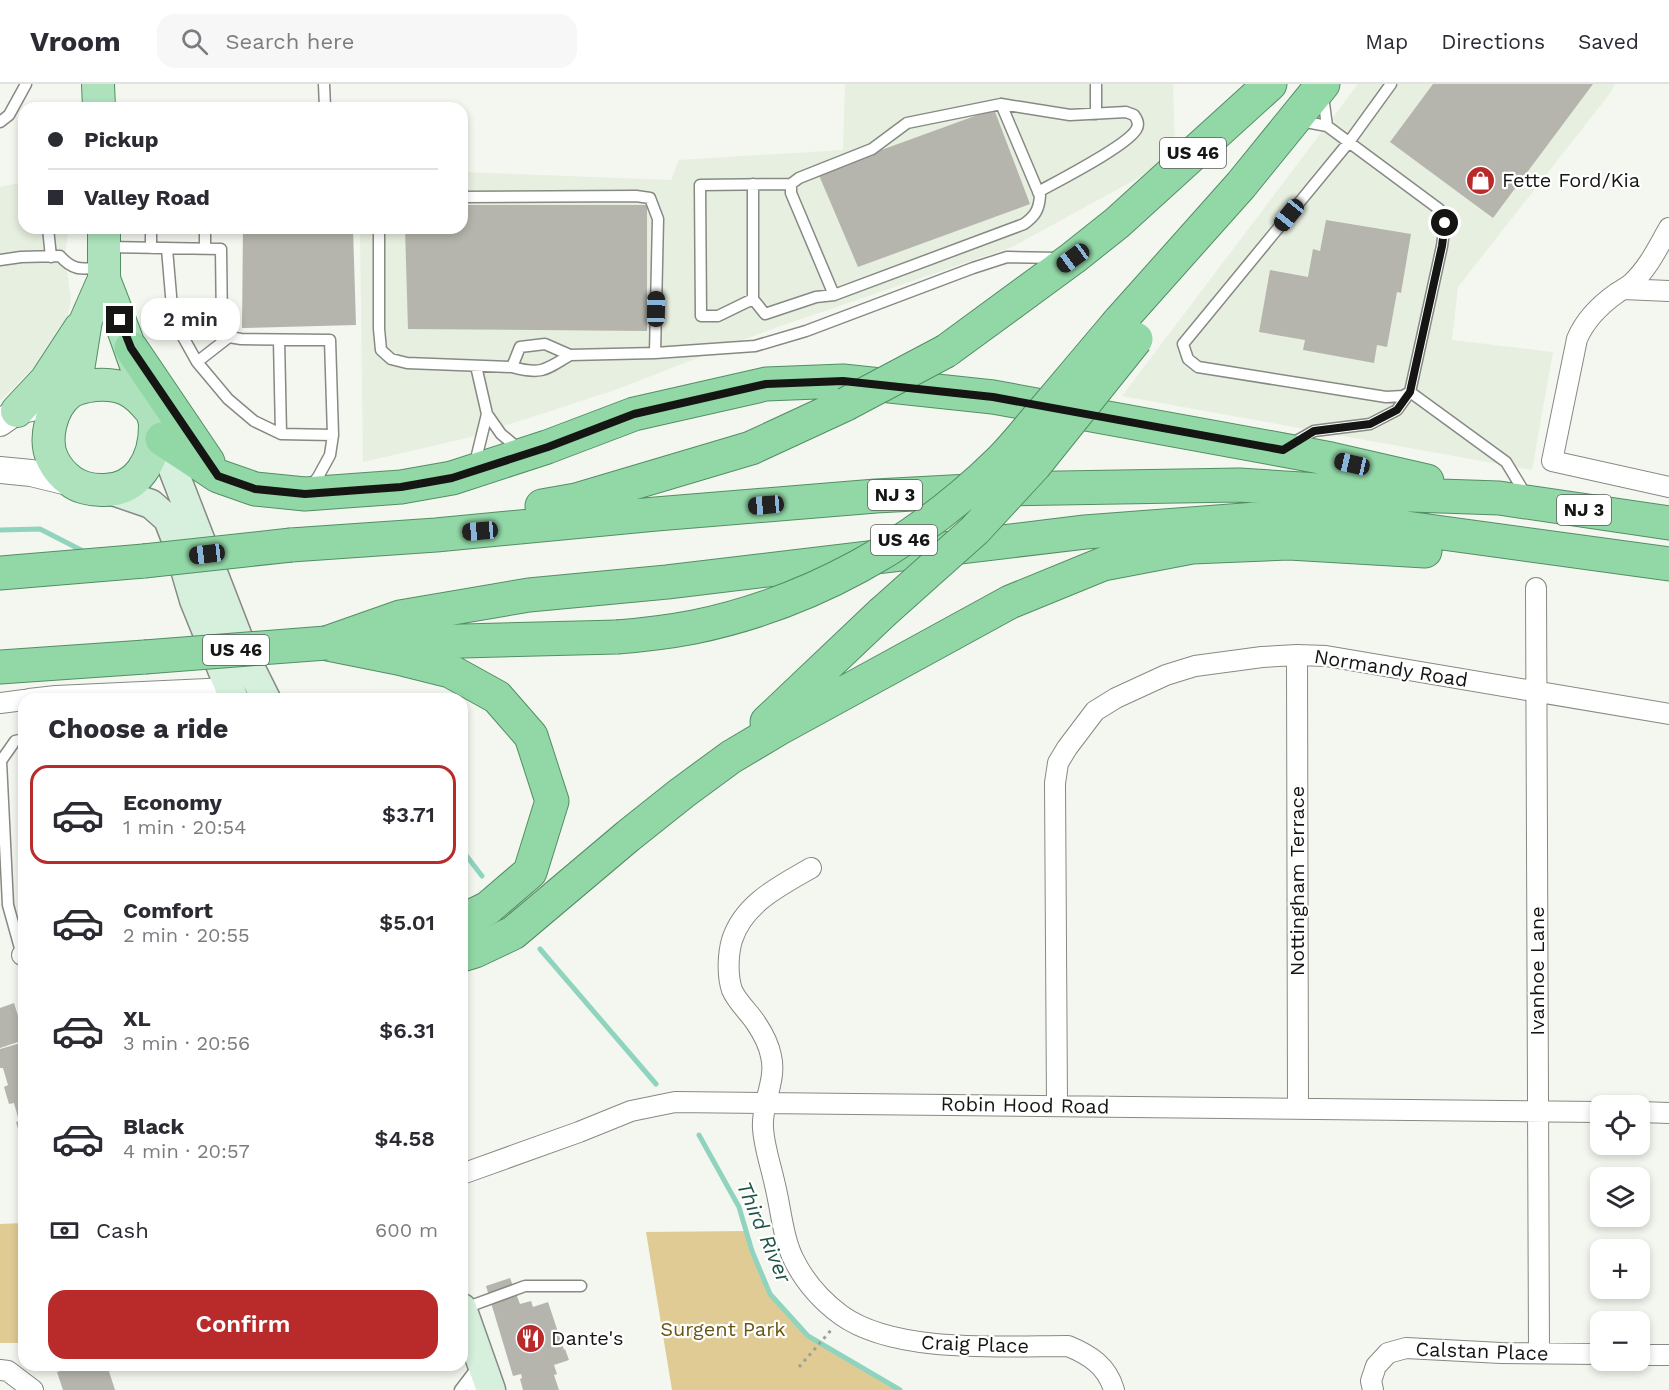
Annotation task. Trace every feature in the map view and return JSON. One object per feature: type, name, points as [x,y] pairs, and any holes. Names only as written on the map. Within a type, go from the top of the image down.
[{"type":"highway","name":"US 46","points":[[0,573],[144,561],[291,545],[576,500],[751,448],[846,404],[946,351],[1117,223],[1270,84]]},
{"type":"highway","name":"US 46","points":[[0,667],[326,643],[617,637],[694,627],[731,618],[768,607],[839,577],[883,553],[942,513],[1002,459],[1127,331],[1322,85]]},
{"type":"highway","points":[[731,757],[882,613],[975,530],[1035,465],[1127,331]]},
{"type":"highway","points":[[131,348],[218,476]]},
{"type":"highway","points":[[156,424],[218,476],[255,489],[305,494],[401,487],[452,478],[538,450],[634,414],[766,384],[843,381],[993,397],[1331,459],[1514,500]]},
{"type":"highway","name":"NJ 3","points":[[291,545],[436,535],[864,497],[1007,489],[1239,485],[1514,500],[1669,523]]},
{"type":"highway","name":"NJ 3","points":[[326,643],[400,617],[529,595],[667,582],[1085,532],[1281,517],[1362,522],[1669,564]]},
{"type":"highway","points":[[468,954],[513,933],[681,793],[731,757],[1010,602],[1103,564],[1192,547],[1289,543],[1472,553],[1516,543]]},
{"type":"highway","points":[[326,643],[450,671],[497,697],[531,736],[552,801],[530,872],[488,908],[468,918]]},
{"type":"main road","points":[[98,84],[99,102]]},
{"type":"main road","points":[[104,255],[86,320],[78,370],[66,397],[53,415],[50,431],[53,459],[72,483],[92,490],[113,491],[151,504],[168,519],[194,600],[231,693]]},
{"type":"main road","points":[[104,255],[156,424],[248,663],[263,693]]},
{"type":"main road","points":[[8,417],[46,380],[86,320]]},
{"type":"main road","points":[[66,397],[86,386],[115,385],[128,389],[140,397],[156,424],[151,455],[143,472],[131,482],[113,491]]},
{"type":"main road","points":[[468,1325],[490,1390]]},
{"type":"street","points":[[1669,228],[1653,258],[1642,272],[1590,316],[1582,326],[1577,339],[1552,461],[1669,487]]},
{"type":"street","points":[[1623,289],[1669,291]]},
{"type":"street","points":[[8,417],[66,397]]},
{"type":"street","points":[[0,470],[31,473],[72,483]]},
{"type":"street","name":"Ivanhoe Lane","points":[[1536,588],[1539,1353]]},
{"type":"street","name":"Normandy Road","points":[[1057,1106],[1055,783],[1058,763],[1095,711],[1116,698],[1166,675],[1196,666],[1262,657],[1297,655],[1326,656],[1669,714]]},
{"type":"street","name":"Nottingham Terrace","points":[[1297,655],[1298,1107]]},
{"type":"street","points":[[0,702],[18,700]]},
{"type":"street","name":"Craig Place","points":[[811,868],[769,893],[752,908],[732,940],[729,958],[729,974],[733,990],[756,1023],[771,1057],[772,1078],[762,1126],[794,1259],[821,1298],[843,1316],[867,1329],[914,1342],[943,1345],[1068,1346],[1085,1353],[1101,1365],[1111,1380],[1114,1390]]},
{"type":"street","name":"Robin Hood Road","points":[[468,1172],[631,1111],[675,1102],[766,1101],[1590,1112]]},
{"type":"street","points":[[1650,1113],[1669,1113]]},
{"type":"street","name":"Calstan Place","points":[[1373,1381],[1376,1366],[1388,1353],[1406,1348],[1590,1354]]},
{"type":"street","points":[[1650,1355],[1669,1355]]},
{"type":"street","points":[[0,1370],[8,1371],[33,1390]]},
{"type":"lane","points":[[0,122],[9,115],[26,84]]},
{"type":"lane","points":[[324,84],[325,102]]},
{"type":"lane","points":[[1096,84],[1096,114]]},
{"type":"lane","points":[[1391,84],[1349,142],[1183,344],[1188,359],[1198,367],[1386,397],[1402,396],[1410,392]]},
{"type":"lane","points":[[1322,85],[1327,126]]},
{"type":"lane","points":[[753,184],[753,299],[765,314],[816,297],[834,295],[1014,230],[1035,216],[1040,196],[1001,104]]},
{"type":"lane","points":[[753,299],[718,316],[701,316],[700,185],[791,184],[799,178],[872,149],[907,123],[1001,104],[1070,116],[1125,112],[1134,115],[1137,128],[1133,135],[1119,146],[1038,192]]},
{"type":"lane","points":[[1283,450],[1314,431],[1370,424],[1397,410],[1410,392],[1445,223],[1439,209],[1327,126],[1286,130]]},
{"type":"lane","points":[[791,184],[791,193],[834,295]]},
{"type":"lane","points":[[468,197],[636,196],[650,198],[658,219],[655,353]]},
{"type":"lane","points":[[49,234],[51,257]]},
{"type":"lane","points":[[151,234],[151,248]]},
{"type":"lane","points":[[205,234],[205,249]]},
{"type":"lane","points":[[379,234],[381,350],[391,359],[407,363],[512,367],[545,371],[570,355]]},
{"type":"lane","points":[[0,260],[60,256],[69,266],[85,269],[104,255],[151,248],[221,249],[222,326],[229,337]]},
{"type":"lane","points":[[167,249],[173,319],[197,362],[228,399],[254,421],[281,434],[333,435]]},
{"type":"lane","points":[[512,367],[520,347],[545,344],[570,355],[655,353],[755,346],[806,331],[973,267],[1007,257],[1073,258]]},
{"type":"lane","points":[[197,362],[229,337],[330,340],[333,435],[330,455],[305,494]]},
{"type":"lane","points":[[279,340],[281,434]]},
{"type":"lane","points":[[476,366],[487,414],[501,434],[513,444],[538,450]]},
{"type":"lane","points":[[1410,392],[1506,462],[1514,500]]},
{"type":"lane","points":[[468,473],[476,459],[487,414]]},
{"type":"lane","points":[[18,740],[15,741],[1,761],[8,905],[18,940]]},
{"type":"lane","points":[[468,1306],[525,1286],[580,1286]]},
{"type":"lane","points":[[460,1390],[481,1362]]},
{"type":"lane","points":[[472,1390],[481,1362]]},
{"type":"path","points":[[799,1366],[829,1333]]},
{"type":"shaded area","points":[[845,84],[1173,84],[1175,149],[1142,176],[1012,247],[769,330],[615,390],[467,438],[363,462],[360,234],[468,234],[468,172],[671,180],[679,160],[843,150]]},
{"type":"shaded area","points":[[1358,84],[1615,84],[1458,287],[1452,340],[1553,352],[1532,470],[1122,396]]},
{"type":"shaded area","points":[[18,183],[18,234],[68,234],[65,254],[71,299],[65,329],[55,346],[0,401],[0,187]]},
{"type":"green space","points":[[18,1223],[18,1343],[0,1343],[0,1224]]},
{"type":"green space","name":"Surgent Park","points":[[746,1231],[770,1294],[808,1336],[900,1390],[672,1390],[646,1232]]},
{"type":"building","name":"Fette Ford/Kia","points":[[1433,84],[1593,84],[1493,218],[1390,142]]},
{"type":"building","points":[[994,109],[1030,204],[858,267],[818,173]]},
{"type":"building","points":[[468,205],[647,205],[647,331],[408,329],[405,234],[468,234]]},
{"type":"building","points":[[1326,220],[1411,234],[1401,293],[1397,292],[1387,347],[1377,345],[1374,363],[1303,350],[1305,340],[1259,332],[1270,270],[1308,277],[1313,249],[1320,251]]},
{"type":"building","points":[[243,234],[353,234],[356,325],[242,328]]},
{"type":"building","points":[[14,1003],[18,1016],[18,1042],[0,1048],[0,1008]]},
{"type":"building","points":[[18,1044],[18,1117],[14,1103],[9,1104],[4,1087],[8,1085],[3,1068],[0,1068],[0,1049]]},
{"type":"building","name":"Dante's","points":[[510,1278],[520,1304],[531,1301],[533,1307],[548,1302],[569,1360],[554,1365],[557,1374],[554,1375],[559,1390],[523,1390],[521,1374],[513,1376],[486,1286]]},
{"type":"building","points":[[109,1371],[115,1390],[63,1390],[57,1372]]},
{"type":"waterway","name":"Third River","points":[[0,530],[40,529],[85,552]]},
{"type":"waterway","name":"Third River","points":[[468,858],[482,876]]},
{"type":"waterway","name":"Third River","points":[[540,949],[656,1084]]},
{"type":"waterway","name":"Third River","points":[[699,1135],[739,1207],[752,1251],[770,1294],[808,1336],[900,1390]]},
{"type":"place","name":"Fette Ford/Kia","points":[[1481,180]]},
{"type":"place","name":"Dante's","points":[[530,1338]]},
{"type":"route","points":[[120,320],[131,348],[218,476],[255,489],[305,494],[401,487],[452,478],[548,447],[634,414],[766,384],[843,381],[993,397],[1283,450],[1314,431],[1370,424],[1397,410],[1410,392],[1445,223]]}]
